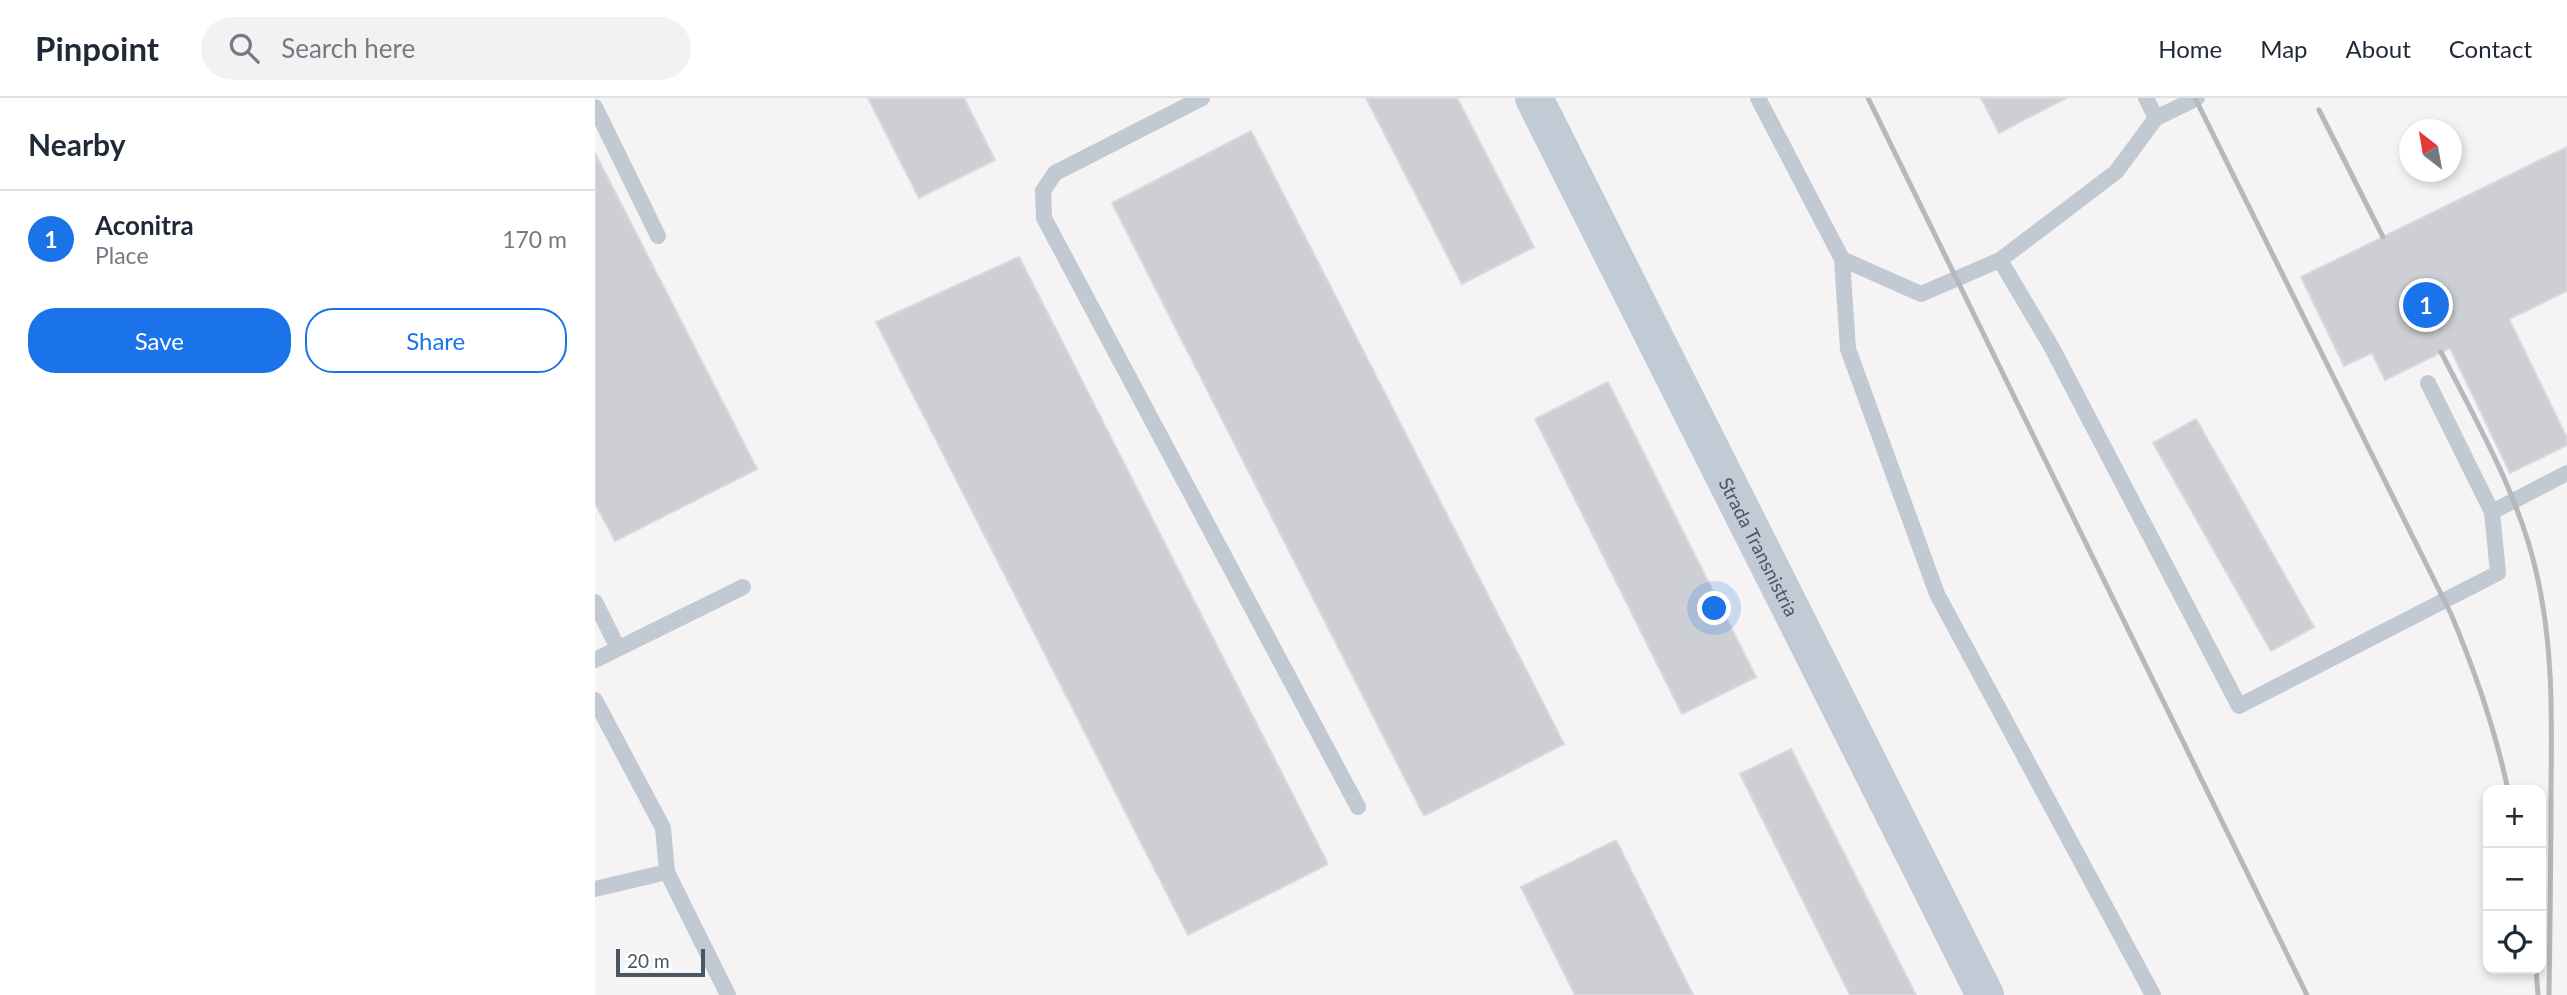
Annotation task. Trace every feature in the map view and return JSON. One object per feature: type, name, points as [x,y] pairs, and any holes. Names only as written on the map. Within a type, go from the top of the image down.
[{"type":"street","name":"Strada Transnistria","points":[[1534,98],[1985,995]]},
{"type":"lane","points":[[1202,98],[1055,173],[1043,191],[1044,218],[1358,807]]},
{"type":"lane","points":[[1758,98],[1842,259],[1848,349],[1937,594],[2153,995]]},
{"type":"lane","points":[[2146,98],[2156,118]]},
{"type":"lane","points":[[1842,259],[1921,294],[2000,260],[2116,172],[2156,118],[2197,98]]},
{"type":"lane","points":[[595,107],[658,236]]},
{"type":"lane","points":[[2000,260],[2051,346],[2239,706],[2498,573],[2492,512],[2428,383]]},
{"type":"lane","points":[[2492,512],[2567,473]]},
{"type":"lane","points":[[595,660],[743,587]]},
{"type":"lane","points":[[595,602],[618,648]]},
{"type":"lane","points":[[595,700],[663,828],[667,872],[728,995]]},
{"type":"lane","points":[[595,889],[667,872]]},
{"type":"building","points":[[868,98],[964,98],[995,160],[919,198]]},
{"type":"building","points":[[1366,98],[1457,98],[1534,247],[1462,284]]},
{"type":"building","points":[[1981,98],[2066,98],[1999,133]]},
{"type":"building","points":[[1251,131],[1564,744],[1424,816],[1112,203]]},
{"type":"building","points":[[2567,147],[2567,291],[2509,319],[2567,438],[2567,445],[2510,473],[2450,348],[2385,380],[2372,353],[2344,366],[2301,277]]},
{"type":"building","points":[[595,153],[757,469],[615,541],[595,503]]},
{"type":"building","points":[[1019,257],[1328,864],[1188,935],[876,322]]},
{"type":"building","points":[[1608,382],[1756,677],[1682,714],[1535,419]]},
{"type":"building","points":[[2196,419],[2314,627],[2271,651],[2153,443]]},
{"type":"building","points":[[1791,749],[1916,995],[1850,995],[1740,774]]},
{"type":"building","points":[[1616,840],[1693,995],[1575,995],[1521,887]]},
{"type":"railway","points":[[1868,98],[2307,995]]},
{"type":"railway","points":[[2195,98],[2451,614],[2484,701],[2507,785]]},
{"type":"railway","points":[[2319,110],[2383,237]]},
{"type":"railway","points":[[2441,352],[2508,486],[2528,542],[2542,598],[2551,706],[2549,995]]},
{"type":"railway","points":[[2536,974],[2538,995]]},
{"type":"place","name":"Aconitra","points":[[2426,305]]}]
